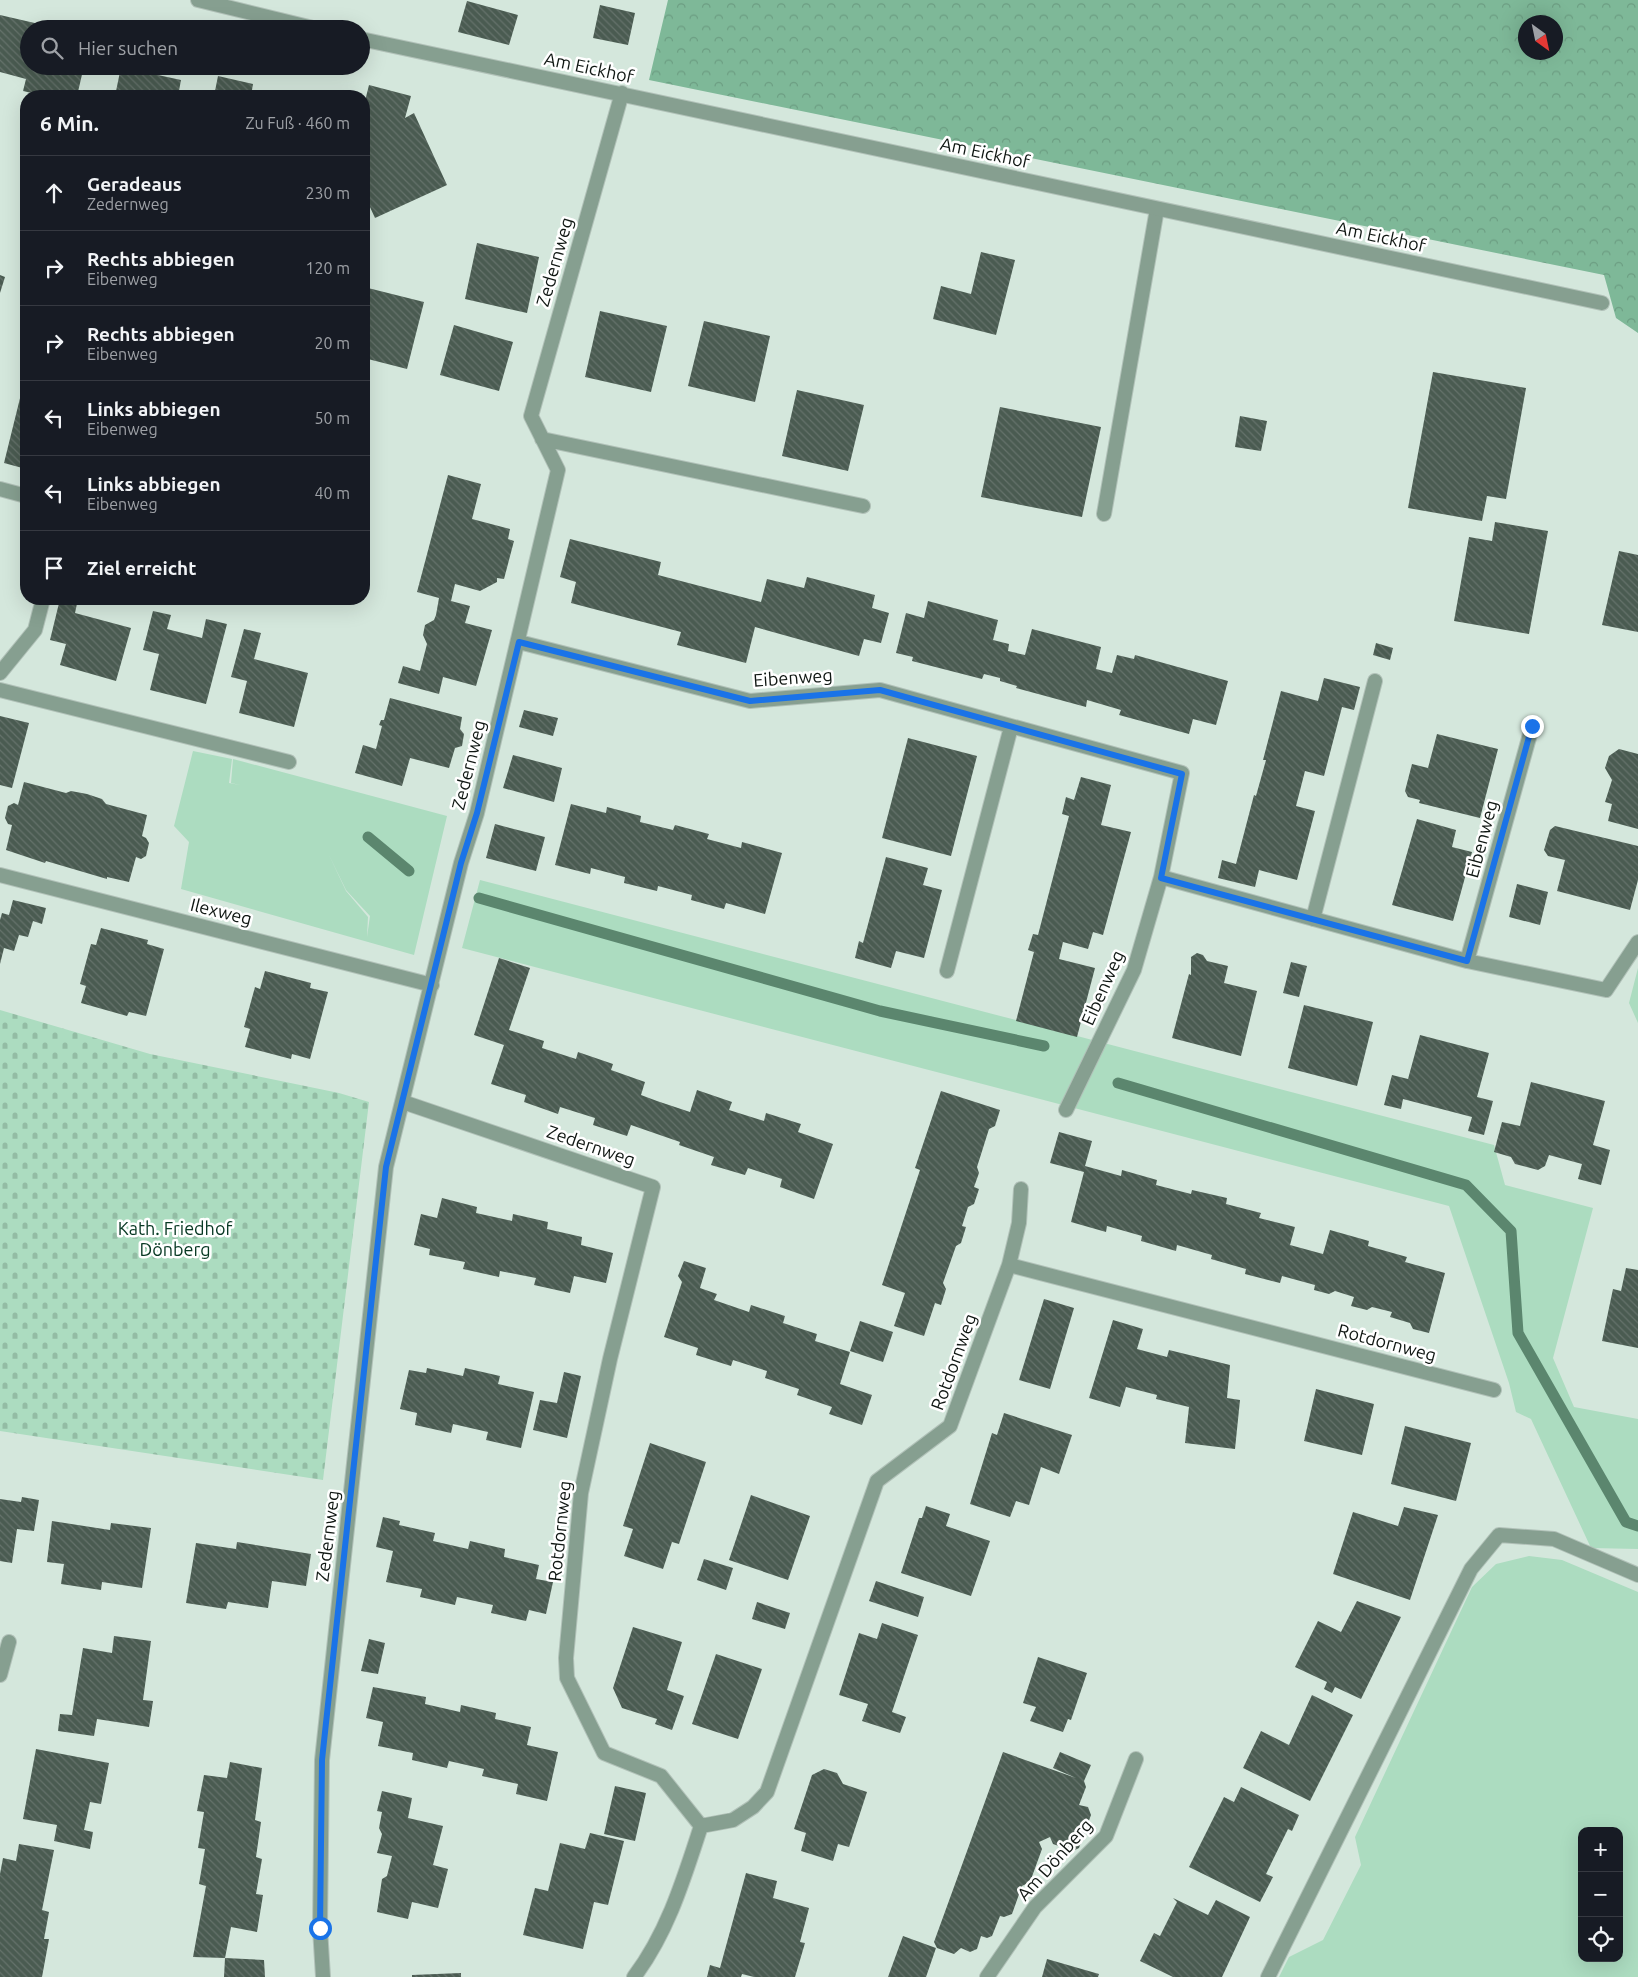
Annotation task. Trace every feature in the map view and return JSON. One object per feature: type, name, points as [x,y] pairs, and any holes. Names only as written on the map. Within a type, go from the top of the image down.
[{"type":"street","points":[[198,0],[280,20]]},
{"type":"street","name":"Am Eickhof","points":[[370,41],[1602,303]]},
{"type":"street","name":"Zedernweg","points":[[323,1977],[320,1928],[322,1760],[386,1167],[461,863],[477,813],[519,642],[558,470],[531,416],[622,93]]},
{"type":"street","points":[[1104,514],[1157,209]]},
{"type":"street","points":[[542,439],[864,506]]},
{"type":"street","points":[[0,489],[20,494]]},
{"type":"street","points":[[0,673],[35,630],[41,605]]},
{"type":"street","name":"Eibenweg","points":[[519,642],[750,701],[880,690],[1182,774],[1161,878],[1134,970],[1066,1110]]},
{"type":"street","points":[[1313,919],[1376,681]]},
{"type":"street","points":[[0,690],[289,762]]},
{"type":"street","name":"Eibenweg","points":[[1467,961],[1532,726]]},
{"type":"street","points":[[947,971],[1011,727]]},
{"type":"street","name":"Ilexweg","points":[[2,878],[432,985]]},
{"type":"street","points":[[1161,878],[1467,961],[1606,990],[1638,942]]},
{"type":"street","name":"Zedernweg","points":[[403,1102],[653,1187]]},
{"type":"street","name":"Rotdornweg","points":[[653,1187],[610,1359],[581,1493],[566,1658],[567,1678],[604,1753],[661,1776],[701,1826],[734,1820],[753,1808],[767,1792],[877,1481],[950,1426],[1009,1265],[1019,1223],[1021,1189]]},
{"type":"street","name":"Rotdornweg","points":[[1009,1265],[1494,1390]]},
{"type":"street","points":[[1268,1977],[1471,1568],[1499,1535],[1554,1540],[1638,1575]]},
{"type":"street","points":[[0,1675],[9,1642]]},
{"type":"street","name":"Am Dönberg","points":[[987,1977],[1035,1907],[1106,1836],[1136,1760]]},
{"type":"street","points":[[634,1977],[649,1958],[674,1906],[701,1826]]},
{"type":"green space","points":[[668,0],[1638,0],[1638,333],[1616,318],[1604,275],[649,80]]},
{"type":"green space","points":[[193,751],[232,759],[229,783],[240,785],[231,783],[233,759],[447,816],[414,955],[181,889],[189,842],[174,826]],"holes":[[[328,853],[346,890],[370,916],[367,937],[368,917],[346,891]]]},
{"type":"green space","points":[[480,880],[1494,1145],[1505,1185],[1593,1208],[1553,1358],[1574,1407],[1638,1419],[1638,1549],[1591,1548],[1531,1419],[1516,1412],[1509,1383],[1449,1206],[462,948]]},
{"type":"green space","points":[[1638,968],[1638,1023],[1629,1003]]},
{"type":"green space","name":"Kath. Friedhof Dönberg","points":[[0,1010],[150,1054],[339,1093],[369,1102],[323,1480],[0,1431]]},
{"type":"green space","points":[[1529,1556],[1562,1560],[1638,1592],[1638,1977],[1279,1977],[1289,1957],[1323,1940],[1361,1865],[1355,1837],[1472,1587],[1496,1564]]},
{"type":"building","points":[[467,1],[518,15],[509,45],[458,32]]},
{"type":"building","points":[[600,5],[635,13],[628,45],[593,38]]},
{"type":"building","points":[[0,15],[22,20],[20,20],[20,75],[82,75],[78,90],[23,90],[26,79],[0,72]]},
{"type":"building","points":[[119,75],[158,75],[181,80],[179,90],[116,90]]},
{"type":"building","points":[[218,76],[253,84],[252,90],[215,90]]},
{"type":"building","points":[[369,85],[411,96],[405,118],[414,113],[447,185],[375,218],[370,207],[370,90],[368,90]]},
{"type":"building","points":[[477,243],[539,257],[527,313],[465,299]]},
{"type":"building","points":[[981,252],[1015,260],[996,335],[933,319],[941,286],[971,294]]},
{"type":"building","points":[[0,275],[5,277],[0,293]]},
{"type":"building","points":[[370,288],[424,302],[407,369],[370,360]]},
{"type":"building","points":[[600,311],[667,326],[651,392],[585,377]]},
{"type":"building","points":[[704,321],[770,336],[755,402],[688,386]]},
{"type":"building","points":[[454,325],[513,342],[499,391],[440,375]]},
{"type":"building","points":[[1433,372],[1526,388],[1506,499],[1487,496],[1482,521],[1408,508]]},
{"type":"building","points":[[797,390],[864,405],[848,471],[782,456]]},
{"type":"building","points":[[20,398],[20,467],[4,463]]},
{"type":"building","points":[[1000,407],[1101,427],[1082,517],[981,497]]},
{"type":"building","points":[[1240,416],[1267,421],[1261,451],[1235,447]]},
{"type":"building","points":[[448,475],[481,484],[472,519],[510,529],[508,539],[514,541],[504,579],[497,578],[497,582],[480,591],[455,584],[451,601],[470,606],[465,623],[492,630],[476,686],[443,677],[439,694],[398,683],[403,666],[420,671],[427,644],[423,635],[425,625],[434,620],[436,615],[439,598],[417,592]]},
{"type":"building","points":[[1495,522],[1548,531],[1529,634],[1454,621],[1469,537],[1492,541]]},
{"type":"building","points":[[570,539],[661,562],[658,575],[761,602],[767,579],[804,588],[807,577],[875,595],[872,608],[889,613],[881,643],[864,639],[859,656],[755,627],[746,663],[677,645],[681,632],[571,603],[576,582],[560,577]]},
{"type":"building","points":[[1619,551],[1638,555],[1638,632],[1602,625]]},
{"type":"building","points":[[928,601],[998,620],[993,640],[1009,644],[1008,651],[1025,655],[1032,629],[1101,647],[1096,669],[1112,673],[1117,655],[1134,659],[1135,655],[1228,681],[1216,725],[1193,719],[1189,734],[1119,715],[1121,710],[1087,700],[1086,707],[1016,688],[1017,686],[1000,681],[1000,678],[984,674],[982,679],[912,661],[913,657],[896,653],[906,613],[924,618]]},
{"type":"building","points":[[59,605],[77,605],[75,613],[131,628],[116,681],[60,665],[66,644],[50,640]]},
{"type":"building","points":[[153,611],[171,615],[167,629],[202,638],[206,619],[227,624],[206,704],[150,690],[159,654],[143,650]]},
{"type":"building","points":[[244,629],[261,633],[254,659],[308,673],[294,727],[239,713],[247,681],[231,677]]},
{"type":"building","points":[[1376,643],[1393,648],[1390,660],[1373,655]]},
{"type":"building","points":[[1324,678],[1360,687],[1354,710],[1342,707],[1324,776],[1305,771],[1296,806],[1315,811],[1297,880],[1259,870],[1255,887],[1218,878],[1222,860],[1236,864],[1254,795],[1256,796],[1266,760],[1263,760],[1281,691],[1318,701]]},
{"type":"building","points":[[390,698],[462,717],[460,729],[464,734],[462,746],[455,748],[449,768],[410,758],[402,786],[355,773],[363,745],[376,749],[382,726],[379,725],[381,720],[384,720]]},
{"type":"building","points":[[524,710],[558,718],[553,736],[519,727]]},
{"type":"building","points":[[0,716],[29,723],[12,788],[0,785]]},
{"type":"building","points":[[1437,734],[1498,749],[1480,818],[1419,803],[1420,800],[1408,797],[1405,791],[1412,764],[1428,768]]},
{"type":"building","points":[[908,738],[977,756],[951,856],[882,838]]},
{"type":"building","points":[[1619,749],[1638,754],[1638,829],[1608,821],[1612,804],[1605,802],[1612,780],[1605,768],[1609,756]]},
{"type":"building","points":[[513,755],[562,768],[554,802],[503,788]]},
{"type":"building","points":[[1081,777],[1111,785],[1101,825],[1131,832],[1103,935],[1093,932],[1088,949],[1063,942],[1059,959],[1095,968],[1077,1037],[1016,1021],[1034,952],[1028,950],[1033,934],[1038,935],[1069,816],[1062,814],[1066,797],[1074,800]]},
{"type":"building","points":[[24,782],[66,793],[71,791],[87,794],[102,799],[106,804],[147,815],[142,836],[149,843],[146,856],[141,859],[136,857],[129,882],[107,877],[107,879],[46,861],[45,863],[6,850],[12,825],[8,824],[5,818],[8,806],[14,803],[18,805]]},
{"type":"building","points":[[571,804],[606,813],[607,807],[641,816],[640,822],[673,830],[675,825],[709,834],[707,839],[741,848],[742,842],[782,853],[765,914],[726,903],[724,909],[691,900],[692,895],[658,886],[657,891],[624,883],[625,877],[591,868],[590,874],[555,865]]},
{"type":"building","points":[[1417,819],[1456,830],[1452,847],[1472,852],[1453,921],[1392,905]]},
{"type":"building","points":[[495,824],[545,837],[536,871],[486,858]]},
{"type":"building","points":[[1555,826],[1638,846],[1638,880],[1630,910],[1557,891],[1565,860],[1548,856],[1544,850],[1550,830]]},
{"type":"building","points":[[886,857],[928,868],[923,885],[942,890],[924,958],[896,951],[891,968],[855,958],[859,941],[863,943]]},
{"type":"building","points":[[1517,884],[1548,892],[1540,925],[1509,917]]},
{"type":"building","points":[[13,900],[46,908],[42,924],[33,921],[28,937],[19,935],[14,951],[4,948],[0,964],[0,920],[2,913],[9,915]]},
{"type":"building","points":[[101,928],[148,940],[147,944],[164,949],[146,1016],[129,1012],[127,1016],[81,1003],[86,986],[80,984],[91,944],[96,945]]},
{"type":"building","points":[[1197,953],[1203,955],[1207,961],[1228,966],[1224,983],[1257,991],[1241,1056],[1172,1038],[1189,974],[1191,975],[1191,957]]},
{"type":"building","points":[[499,958],[530,968],[509,1030],[544,1041],[542,1048],[576,1059],[578,1052],[613,1064],[611,1070],[645,1082],[641,1095],[657,1101],[690,1112],[697,1090],[732,1102],[729,1110],[764,1121],[766,1113],[801,1124],[798,1132],[833,1144],[814,1199],[780,1187],[782,1179],[748,1168],[745,1175],[711,1165],[714,1157],[679,1145],[680,1142],[631,1125],[627,1136],[593,1125],[595,1118],[560,1107],[558,1114],[524,1102],[526,1095],[491,1084],[504,1045],[474,1035]]},
{"type":"building","points":[[1291,962],[1307,966],[1299,997],[1283,993]]},
{"type":"building","points":[[265,971],[311,983],[310,988],[328,992],[310,1059],[292,1054],[291,1059],[245,1047],[250,1029],[244,1027],[255,987],[260,989]]},
{"type":"building","points":[[1304,1005],[1373,1022],[1357,1086],[1288,1068]]},
{"type":"building","points":[[1420,1035],[1489,1053],[1477,1097],[1493,1101],[1484,1135],[1468,1131],[1472,1117],[1403,1099],[1401,1109],[1384,1105],[1392,1075],[1408,1079]]},
{"type":"building","points":[[1531,1082],[1605,1101],[1593,1145],[1610,1150],[1601,1185],[1578,1179],[1582,1164],[1549,1155],[1545,1166],[1538,1170],[1515,1164],[1511,1157],[1494,1152],[1502,1122],[1520,1126]]},
{"type":"building","points":[[941,1091],[1000,1110],[995,1126],[989,1129],[977,1167],[979,1173],[974,1187],[979,1189],[974,1204],[968,1207],[962,1226],[966,1227],[961,1243],[956,1246],[943,1283],[946,1289],[941,1305],[935,1303],[924,1336],[894,1326],[905,1293],[882,1285],[920,1170],[915,1168]]},
{"type":"building","points":[[1059,1132],[1092,1141],[1085,1166],[1121,1176],[1122,1170],[1157,1180],[1156,1185],[1191,1194],[1192,1190],[1227,1198],[1226,1204],[1261,1213],[1259,1218],[1295,1227],[1290,1245],[1323,1254],[1330,1230],[1369,1241],[1368,1246],[1407,1257],[1405,1262],[1445,1273],[1429,1333],[1413,1329],[1410,1323],[1390,1317],[1392,1312],[1372,1307],[1367,1310],[1351,1306],[1354,1297],[1335,1291],[1329,1294],[1314,1290],[1315,1285],[1282,1276],[1280,1283],[1245,1274],[1246,1269],[1211,1259],[1212,1255],[1177,1245],[1176,1251],[1141,1241],[1142,1236],[1107,1226],[1106,1232],[1071,1222],[1084,1172],[1050,1163]]},
{"type":"building","points":[[442,1198],[477,1207],[476,1213],[512,1221],[513,1214],[548,1222],[547,1229],[582,1237],[581,1245],[613,1253],[606,1283],[574,1276],[570,1293],[534,1285],[536,1278],[500,1271],[499,1277],[463,1269],[465,1262],[429,1255],[430,1249],[414,1245],[421,1214],[437,1218]]},
{"type":"building","points":[[684,1261],[706,1268],[700,1288],[717,1294],[714,1300],[749,1312],[751,1305],[785,1316],[783,1323],[817,1334],[815,1341],[850,1352],[840,1384],[872,1395],[862,1425],[829,1414],[832,1407],[797,1395],[799,1389],[765,1378],[767,1371],[733,1360],[731,1366],[696,1355],[698,1348],[664,1337],[682,1282],[678,1276]]},
{"type":"building","points":[[1626,1268],[1638,1270],[1638,1348],[1602,1341],[1613,1289],[1621,1291]]},
{"type":"building","points":[[1044,1299],[1074,1308],[1050,1389],[1019,1380]]},
{"type":"building","points":[[1113,1320],[1143,1329],[1137,1349],[1167,1357],[1169,1350],[1230,1365],[1227,1398],[1240,1400],[1235,1449],[1185,1443],[1189,1407],[1156,1399],[1157,1395],[1126,1387],[1120,1407],[1089,1398]]},
{"type":"building","points":[[860,1321],[893,1332],[883,1362],[850,1351]]},
{"type":"building","points":[[427,1368],[463,1376],[465,1368],[500,1376],[498,1384],[534,1392],[521,1448],[486,1440],[488,1432],[453,1424],[451,1433],[415,1425],[417,1413],[400,1409],[409,1370],[426,1373]]},
{"type":"building","points":[[564,1372],[581,1376],[567,1438],[533,1430],[540,1400],[557,1403]]},
{"type":"building","points":[[1316,1389],[1374,1404],[1362,1455],[1304,1441]]},
{"type":"building","points":[[1004,1413],[1072,1435],[1059,1474],[1041,1467],[1029,1505],[1016,1501],[1010,1517],[970,1504],[992,1433],[997,1435]]},
{"type":"building","points":[[1405,1426],[1471,1443],[1456,1501],[1391,1484]]},
{"type":"building","points":[[650,1443],[706,1462],[679,1544],[672,1542],[663,1569],[624,1556],[633,1529],[623,1526]]},
{"type":"building","points":[[751,1495],[810,1516],[788,1580],[729,1560]]},
{"type":"building","points":[[22,1497],[39,1500],[34,1531],[17,1529],[12,1563],[0,1561],[0,1499],[21,1502]]},
{"type":"building","points":[[926,1506],[950,1514],[946,1526],[990,1541],[971,1596],[901,1573],[919,1518],[922,1518]]},
{"type":"building","points":[[1404,1507],[1438,1515],[1410,1600],[1333,1574],[1353,1512],[1398,1526]]},
{"type":"building","points":[[383,1517],[400,1521],[399,1525],[435,1533],[433,1541],[468,1549],[470,1541],[505,1549],[504,1557],[539,1565],[536,1579],[553,1582],[546,1614],[529,1610],[526,1621],[491,1613],[493,1605],[457,1597],[455,1605],[420,1597],[422,1589],[386,1582],[393,1551],[376,1547]]},
{"type":"building","points":[[52,1521],[110,1530],[111,1523],[151,1528],[142,1588],[102,1582],[101,1590],[61,1584],[64,1564],[47,1562]]},
{"type":"building","points":[[237,1542],[311,1554],[306,1586],[272,1581],[268,1608],[228,1602],[226,1609],[186,1603],[196,1543],[236,1549]]},
{"type":"building","points":[[704,1559],[733,1568],[726,1590],[697,1580]]},
{"type":"building","points":[[876,1581],[924,1597],[918,1617],[869,1601]]},
{"type":"building","points":[[1357,1601],[1401,1617],[1361,1699],[1335,1687],[1332,1693],[1324,1689],[1327,1682],[1295,1667],[1318,1621],[1341,1632]]},
{"type":"building","points":[[757,1602],[790,1613],[785,1629],[752,1619]]},
{"type":"building","points":[[882,1623],[918,1635],[892,1712],[906,1717],[900,1733],[862,1721],[868,1704],[839,1695],[859,1633],[877,1639]]},
{"type":"building","points":[[633,1627],[682,1642],[667,1690],[684,1696],[672,1730],[655,1724],[657,1719],[622,1708],[613,1688]]},
{"type":"building","points":[[114,1636],[151,1641],[143,1700],[153,1701],[149,1727],[97,1719],[94,1736],[58,1731],[60,1714],[72,1715],[83,1648],[112,1653]]},
{"type":"building","points":[[369,1639],[385,1643],[378,1674],[361,1671]]},
{"type":"building","points":[[716,1654],[762,1669],[738,1739],[692,1724]]},
{"type":"building","points":[[1038,1657],[1087,1673],[1071,1720],[1068,1719],[1063,1732],[1030,1721],[1036,1707],[1023,1703]]},
{"type":"building","points":[[373,1687],[426,1697],[425,1704],[460,1712],[461,1705],[496,1713],[495,1719],[531,1727],[527,1745],[558,1752],[547,1801],[516,1794],[518,1784],[482,1776],[484,1769],[449,1761],[447,1768],[412,1760],[413,1753],[378,1746],[383,1722],[366,1718]]},
{"type":"building","points":[[1312,1695],[1353,1715],[1310,1801],[1243,1768],[1261,1731],[1289,1745]]},
{"type":"building","points":[[36,1749],[109,1763],[101,1804],[90,1802],[84,1830],[93,1832],[90,1849],[54,1841],[57,1825],[23,1819]]},
{"type":"building","points":[[1003,1752],[1076,1778],[1053,1768],[1060,1752],[1091,1765],[1084,1781],[1086,1787],[1079,1805],[1088,1807],[1091,1815],[1079,1848],[1073,1851],[1053,1844],[1050,1837],[1039,1842],[1042,1849],[1030,1882],[1022,1886],[1012,1914],[1004,1917],[1000,1916],[992,1936],[987,1938],[981,1936],[977,1949],[970,1952],[961,1948],[954,1954],[937,1948],[934,1942]]},
{"type":"building","points":[[230,1762],[262,1768],[255,1820],[261,1822],[256,1857],[262,1859],[256,1894],[263,1895],[257,1932],[231,1927],[225,1958],[193,1957],[206,1886],[199,1884],[205,1849],[198,1848],[204,1812],[197,1811],[204,1775],[227,1778]]},
{"type":"building","points":[[824,1769],[837,1773],[843,1784],[867,1792],[849,1847],[838,1844],[833,1861],[801,1851],[806,1833],[794,1829],[812,1775]]},
{"type":"building","points":[[615,1786],[646,1793],[635,1841],[604,1834]]},
{"type":"building","points":[[1241,1787],[1299,1815],[1292,1831],[1288,1829],[1266,1874],[1273,1877],[1260,1902],[1189,1867],[1224,1797],[1234,1802]]},
{"type":"building","points":[[382,1791],[412,1798],[408,1818],[443,1826],[433,1865],[448,1869],[438,1908],[412,1902],[408,1919],[377,1912],[382,1879],[387,1876],[392,1856],[377,1853],[382,1834],[379,1828],[382,1812],[377,1811]]},
{"type":"building","points":[[590,1833],[624,1841],[608,1905],[594,1902],[583,1949],[523,1935],[535,1888],[548,1891],[560,1843],[585,1849]]},
{"type":"building","points":[[19,1844],[54,1850],[42,1910],[49,1912],[44,1939],[49,1939],[42,1977],[0,1977],[0,1874],[3,1858],[16,1861]]},
{"type":"building","points":[[746,1873],[777,1881],[773,1898],[809,1908],[800,1942],[805,1943],[795,1977],[754,1977],[742,1974],[741,1977],[707,1977],[710,1965],[720,1968]]},
{"type":"building","points":[[1173,1898],[1208,1915],[1216,1900],[1250,1917],[1222,1977],[1173,1977],[1140,1961],[1154,1933],[1160,1936],[1177,1902]]},
{"type":"building","points":[[903,1936],[936,1948],[926,1977],[888,1977]]},
{"type":"building","points":[[225,1958],[264,1960],[265,1977],[224,1977]]},
{"type":"building","points":[[1047,1959],[1099,1974],[1098,1977],[1042,1977]]},
{"type":"building","points":[[461,1973],[461,1977],[412,1977],[412,1975]]},
{"type":"waterway","points":[[368,837],[409,871]]},
{"type":"waterway","points":[[479,898],[880,1011],[1044,1046]]},
{"type":"waterway","points":[[1118,1083],[1466,1185],[1511,1231],[1518,1333],[1626,1522],[1638,1526]]},
{"type":"route","points":[[320,1928],[322,1760],[359,1438],[386,1167],[461,863],[477,813],[519,642],[750,701],[880,690],[1182,774],[1161,878],[1467,961],[1532,726]]}]
